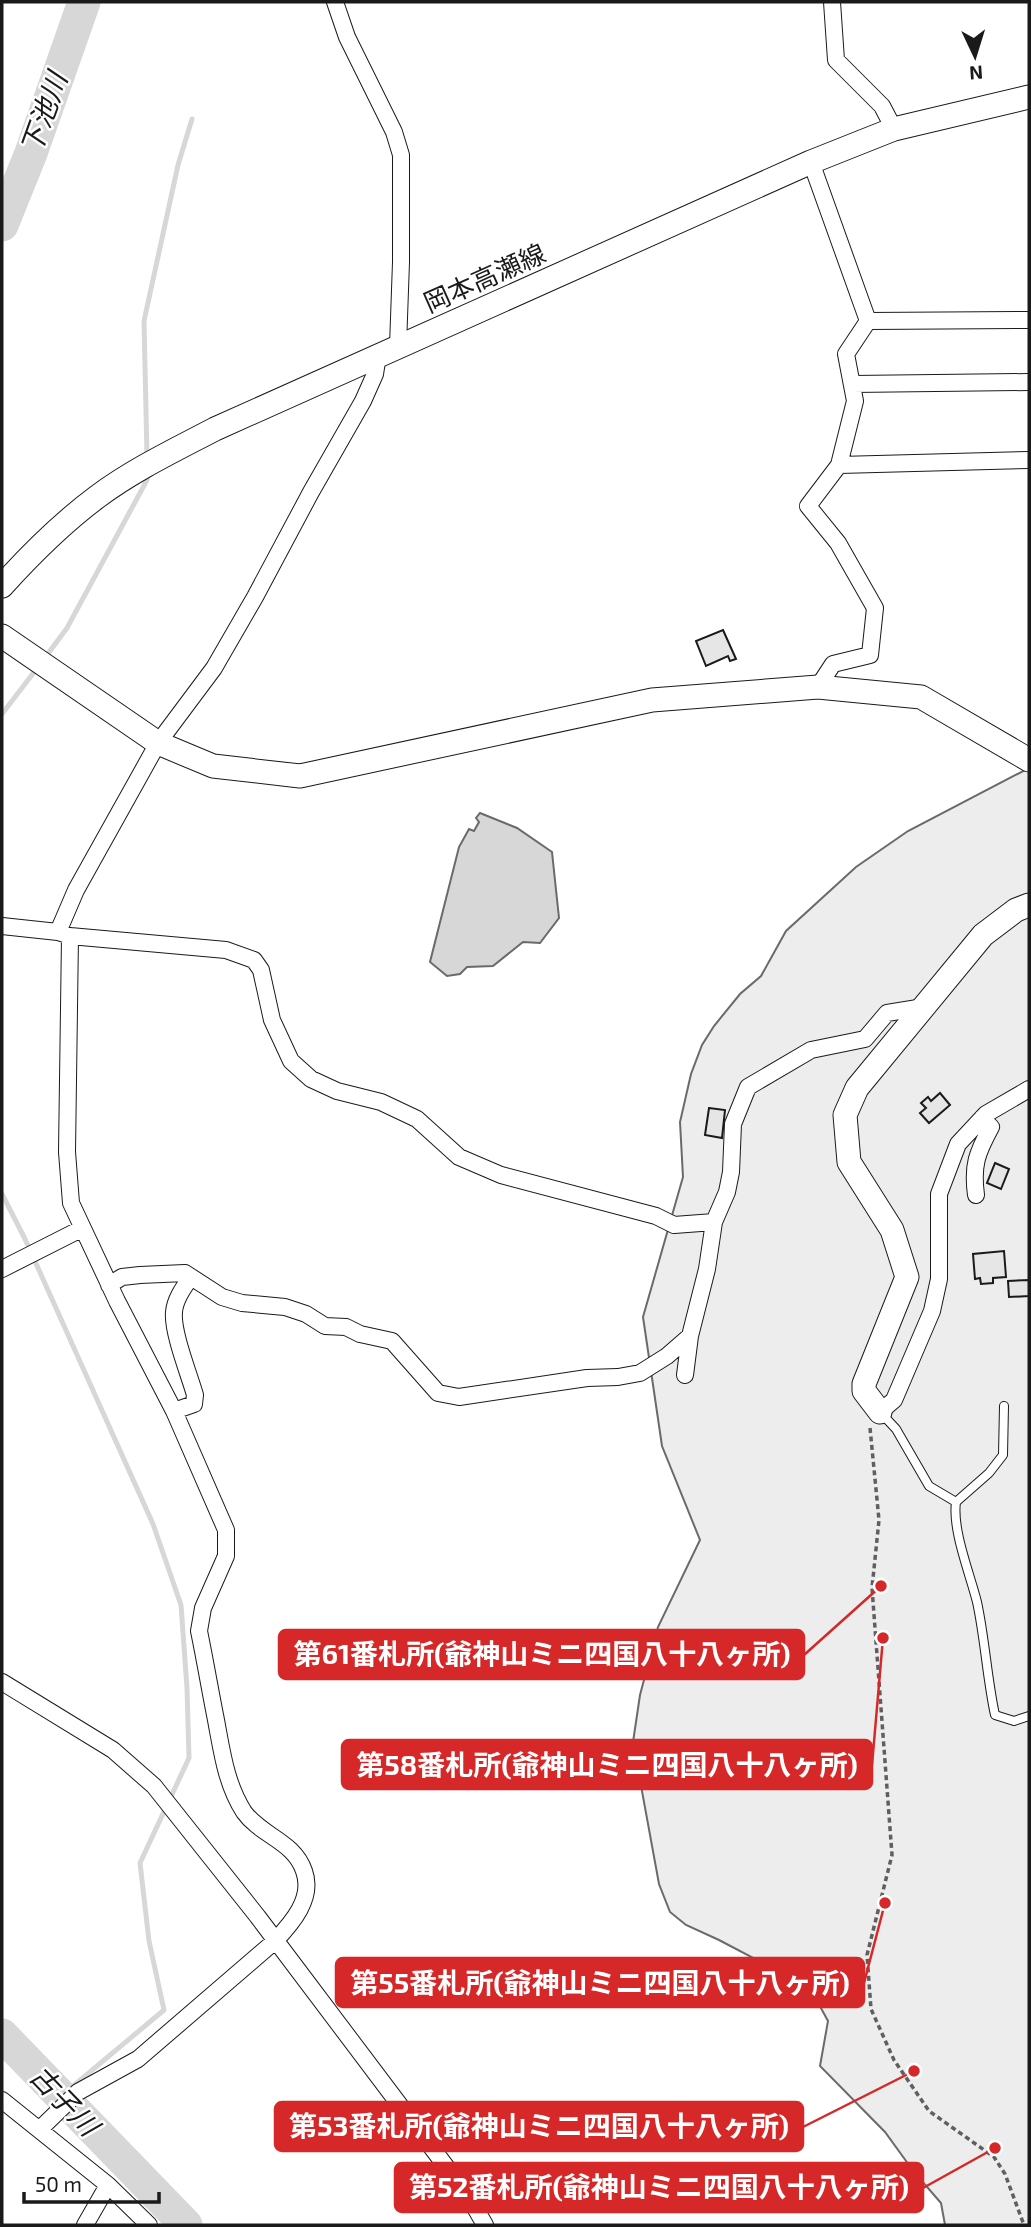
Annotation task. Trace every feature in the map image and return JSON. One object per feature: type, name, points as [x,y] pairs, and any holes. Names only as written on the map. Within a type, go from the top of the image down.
[{"type":"street","points":[[46,2123],[78,2092],[138,2059],[275,1941],[295,1919],[306,1893],[305,1872],[291,1848],[260,1828],[246,1814],[234,1794],[226,1772],[199,1631],[202,1608],[226,1556],[226,1531],[174,1411],[81,1229],[71,1203],[67,1152],[64,934],[76,890],[158,743],[214,668],[363,401],[388,351],[401,262],[401,155],[394,132],[347,37],[335,2]]},
{"type":"street","points":[[832,2],[836,60],[882,106],[894,128]]},
{"type":"street","name":"岡本高瀬線","points":[[2,586],[34,550],[97,496],[149,464],[215,429],[811,162],[894,128],[1029,97]]},
{"type":"street","points":[[811,162],[868,321]]},
{"type":"street","points":[[868,321],[1029,320]]},
{"type":"street","points":[[818,687],[833,664],[870,655],[875,608],[838,543],[808,506],[839,465],[855,401],[846,354],[868,321]]},
{"type":"street","points":[[852,384],[1029,382]]},
{"type":"street","points":[[839,465],[1029,460]]},
{"type":"street","points":[[2,636],[158,743],[213,766],[300,776],[652,700],[818,687],[920,697],[1029,760]]},
{"type":"street","points":[[1029,905],[1016,910],[984,935],[857,1088],[845,1115],[849,1162],[892,1230],[907,1277],[864,1384],[864,1391],[880,1412],[894,1400],[932,1311],[939,1279],[939,1194],[958,1144],[982,1118],[1029,1089]]},
{"type":"street","points":[[2,926],[226,950],[254,960],[261,970],[272,1020],[291,1061],[311,1079],[337,1091],[381,1102],[417,1119],[459,1157],[501,1175],[656,1216],[674,1225],[714,1222]]},
{"type":"street","points":[[685,1374],[690,1336],[707,1269],[714,1222],[727,1192],[731,1172],[733,1124],[748,1087],[811,1050],[865,1039],[887,1013],[924,1007]]},
{"type":"street","points":[[976,1195],[973,1172],[981,1146],[991,1127],[982,1118]]},
{"type":"street","points":[[2,1269],[81,1229]]},
{"type":"street","points":[[109,1285],[122,1278],[140,1275],[185,1273],[222,1297],[242,1303],[285,1307],[306,1314],[325,1326],[346,1327],[360,1334],[392,1341],[438,1393],[459,1397],[640,1373],[667,1356],[690,1336]]},
{"type":"street","points":[[174,1411],[194,1404],[195,1395],[174,1312],[181,1291],[191,1277]]},
{"type":"street","points":[[2,1682],[113,1750],[154,1786],[469,2197],[485,2225]]},
{"type":"street","points":[[2,2100],[46,2123],[149,2225]]},
{"type":"street","points":[[85,2225],[108,2185]]},
{"type":"lane","points":[[1004,1406],[1003,1455],[989,1474],[956,1502],[954,1514],[966,1569],[977,1602],[995,1715],[1014,1721],[1029,1716]]},
{"type":"lane","points":[[880,1412],[896,1429],[929,1486],[956,1502]]},
{"type":"path","points":[[880,1412],[869,1430],[879,1520],[872,1588],[892,1855],[867,1955],[871,2009],[894,2060],[929,2111],[995,2157],[1005,2174],[1024,2225]]},
{"type":"shaded area","points":[[1029,768],[1029,2225],[945,2225],[941,2203],[885,2132],[820,2066],[828,2021],[810,1988],[686,1925],[670,1912],[659,1884],[633,1742],[640,1695],[658,1627],[700,1540],[662,1446],[643,1317],[683,1177],[680,1122],[691,1074],[702,1045],[714,1026],[740,994],[761,976],[786,931],[856,867],[908,831]]},
{"type":"shaded area","points":[[480,813],[517,828],[552,852],[559,918],[540,943],[523,942],[493,966],[467,967],[460,974],[447,976],[430,962],[459,847],[469,829],[474,831],[479,822],[476,818]]},
{"type":"building","points":[[723,630],[736,659],[730,661],[728,656],[706,666],[696,641]]},
{"type":"building","points":[[940,1093],[950,1105],[929,1123],[920,1113],[926,1108],[921,1103],[928,1097],[931,1101]]},
{"type":"building","points":[[709,1108],[725,1110],[722,1138],[705,1135]]},
{"type":"building","points":[[995,1163],[1009,1169],[1001,1189],[987,1183]]},
{"type":"building","points":[[1004,1251],[1006,1277],[993,1278],[993,1283],[981,1284],[980,1278],[975,1279],[973,1254]]},
{"type":"building","points":[[1029,1280],[1029,1296],[1009,1297],[1008,1281]]},
{"type":"waterway","name":"下池川","points":[[2,225],[31,153],[84,2]]},
{"type":"waterway","points":[[147,456],[144,321],[178,165],[192,119]]},
{"type":"waterway","points":[[44,659],[67,628],[147,480],[147,473]]},
{"type":"waterway","points":[[2,714],[38,667]]},
{"type":"waterway","points":[[2,1194],[25,1239],[153,1524],[181,1605],[187,1688],[189,1758],[140,1863],[149,1941],[164,2010],[60,2097]]},
{"type":"waterway","name":"古子川","points":[[2,2035],[186,2225]]},
{"type":"place","name":"第61番札所(爺神山ミニ四国八十八ヶ所)","points":[[881,1586]]},
{"type":"place","name":"第58番札所(爺神山ミニ四国八十八ヶ所)","points":[[883,1638]]},
{"type":"place","name":"第55番札所(爺神山ミニ四国八十八ヶ所)","points":[[885,1903]]},
{"type":"place","name":"第53番札所(爺神山ミニ四国八十八ヶ所)","points":[[914,2071]]},
{"type":"place","name":"第52番札所(爺神山ミニ四国八十八ヶ所)","points":[[995,2148]]}]
